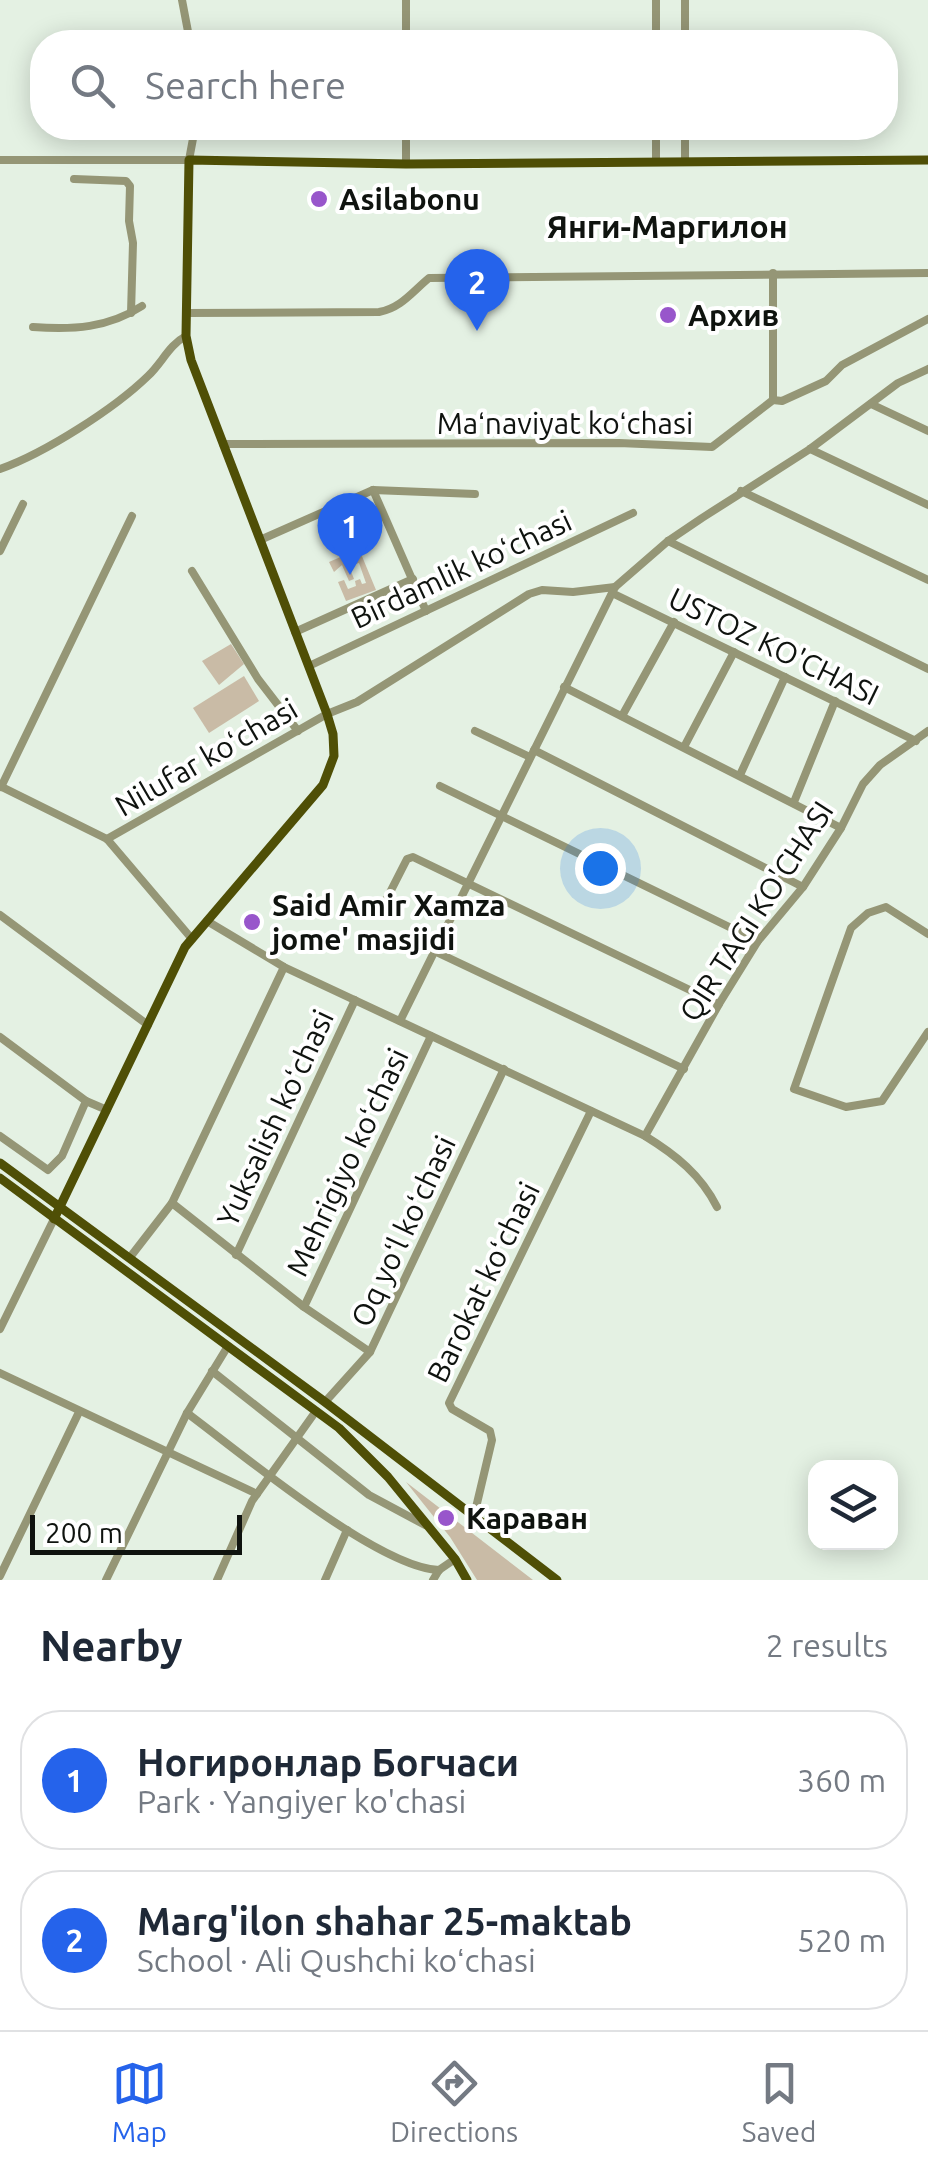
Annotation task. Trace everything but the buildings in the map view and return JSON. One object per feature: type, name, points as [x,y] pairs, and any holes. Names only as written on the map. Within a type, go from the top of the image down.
[{"type":"main road","points":[[54,1219],[185,946],[322,785],[334,756],[327,714],[223,444],[186,336],[189,160],[406,164],[928,160]]},
{"type":"main road","points":[[0,1163],[132,1256],[557,1580]]},
{"type":"main road","points":[[0,1178],[316,1410],[370,1457],[468,1580]]},
{"type":"street","points":[[182,0],[188,30]]},
{"type":"street","points":[[406,0],[406,30]]},
{"type":"street","points":[[656,0],[656,30]]},
{"type":"street","points":[[685,0],[685,30]]},
{"type":"street","points":[[0,160],[189,160],[193,140]]},
{"type":"street","points":[[406,140],[406,164]]},
{"type":"street","points":[[656,140],[656,162]]},
{"type":"street","points":[[685,140],[685,162]]},
{"type":"street","points":[[74,179],[126,181],[130,186],[131,313]]},
{"type":"street","points":[[773,273],[773,400]]},
{"type":"street","points":[[186,313],[391,310],[429,278],[928,273]]},
{"type":"street","points":[[33,327],[74,330],[122,318],[142,306]]},
{"type":"street","name":"Maʻnaviyat koʻchasi","points":[[223,444],[712,446],[773,400],[782,400],[826,381],[842,366],[928,319]]},
{"type":"street","points":[[0,468],[32,455],[122,398],[186,336]]},
{"type":"street","points":[[400,1022],[613,590],[668,541],[810,449],[898,384],[928,369]]},
{"type":"street","points":[[872,404],[928,431]]},
{"type":"street","points":[[810,449],[928,504]]},
{"type":"street","points":[[260,540],[373,490],[474,494]]},
{"type":"street","points":[[373,490],[426,611]]},
{"type":"street","points":[[742,492],[928,580]]},
{"type":"street","points":[[0,551],[23,504]]},
{"type":"street","name":"Birdamlik koʻchasi","points":[[309,666],[634,513]]},
{"type":"street","points":[[1,786],[132,516]]},
{"type":"street","points":[[668,541],[928,668]]},
{"type":"street","points":[[192,570],[258,678],[298,731]]},
{"type":"street","points":[[295,632],[412,579]]},
{"type":"street","name":"Nilufar koʻchasi","points":[[107,839],[327,714],[370,694],[529,594],[542,590],[613,590]]},
{"type":"street","name":"USTOZ KO'CHASI","points":[[613,590],[916,741]]},
{"type":"street","points":[[622,716],[674,622]]},
{"type":"street","points":[[684,748],[734,652]]},
{"type":"street","points":[[740,775],[785,677]]},
{"type":"street","points":[[564,687],[841,828]]},
{"type":"street","points":[[794,802],[835,701]]},
{"type":"street","points":[[475,732],[532,754],[802,887]]},
{"type":"street","name":"QIR TAGI KO'CHASI","points":[[646,1136],[758,941],[802,887],[871,773],[928,732]]},
{"type":"street","name":"Nilufar koʻchasi","points":[[1,786],[107,839],[192,938]]},
{"type":"street","points":[[440,786],[758,941]]},
{"type":"street","points":[[381,910],[407,858],[412,857],[719,1004]]},
{"type":"street","points":[[928,934],[886,907],[868,913],[852,928],[794,1089],[846,1108],[882,1101],[928,1032]]},
{"type":"street","points":[[0,915],[148,1025]]},
{"type":"street","points":[[207,921],[284,967],[646,1136],[675,1154],[707,1186],[717,1207]]},
{"type":"street","points":[[434,951],[684,1069]]},
{"type":"street","points":[[132,1256],[172,1203],[284,967]]},
{"type":"street","name":"Yuksalish koʻchasi","points":[[236,1256],[356,1000]]},
{"type":"street","name":"Mehrigiyo koʻchasi","points":[[304,1307],[430,1036]]},
{"type":"street","points":[[0,1037],[86,1102],[107,1110]]},
{"type":"street","name":"Oq yoʻl koʻchasi","points":[[325,1402],[370,1352],[504,1069]]},
{"type":"street","points":[[0,1136],[48,1170],[62,1156],[86,1102]]},
{"type":"street","name":"Barokat koʻchasi","points":[[474,1516],[492,1440],[490,1431],[452,1409],[449,1403],[592,1111]]},
{"type":"street","points":[[172,1203],[236,1256],[370,1352]]},
{"type":"street","points":[[0,1329],[54,1219]]},
{"type":"street","points":[[106,1580],[187,1413],[228,1346]]},
{"type":"street","points":[[212,1371],[370,1495],[425,1525]]},
{"type":"street","points":[[0,1374],[257,1494]]},
{"type":"street","points":[[217,1580],[257,1494],[316,1410]]},
{"type":"street","points":[[0,1576],[79,1412]]},
{"type":"street","points":[[187,1413],[347,1530],[422,1570],[439,1570]]},
{"type":"street","points":[[324,1580],[347,1530]]},
{"type":"street","points":[[433,1580],[439,1570],[455,1559]]},
{"type":"shaded area","points":[[359,549],[376,590],[346,601],[338,582],[344,580],[348,589],[360,579],[362,584],[366,583],[359,563],[349,566],[354,579],[349,581],[342,565],[334,572],[329,562]]},
{"type":"shaded area","points":[[231,644],[244,664],[219,685],[202,661]]},
{"type":"shaded area","points":[[244,676],[259,701],[209,733],[193,708]]},
{"type":"shaded area","points":[[406,1482],[533,1580],[477,1580],[450,1537]]},
{"type":"place","name":"Asilabonu","points":[[319,199]]},
{"type":"place","name":"Архив","points":[[668,315]]},
{"type":"place","name":"Marg'ilon shahar 25-maktab","points":[[477,331]]},
{"type":"place","name":"Ногиронлар Богчаси","points":[[350,575]]},
{"type":"place","name":"Said Amir Xamza jome' masjidi","points":[[252,922]]},
{"type":"place","name":"Караван","points":[[446,1518]]},
{"type":"district","name":"Янги-Маргилон","points":[[667,226]]}]
